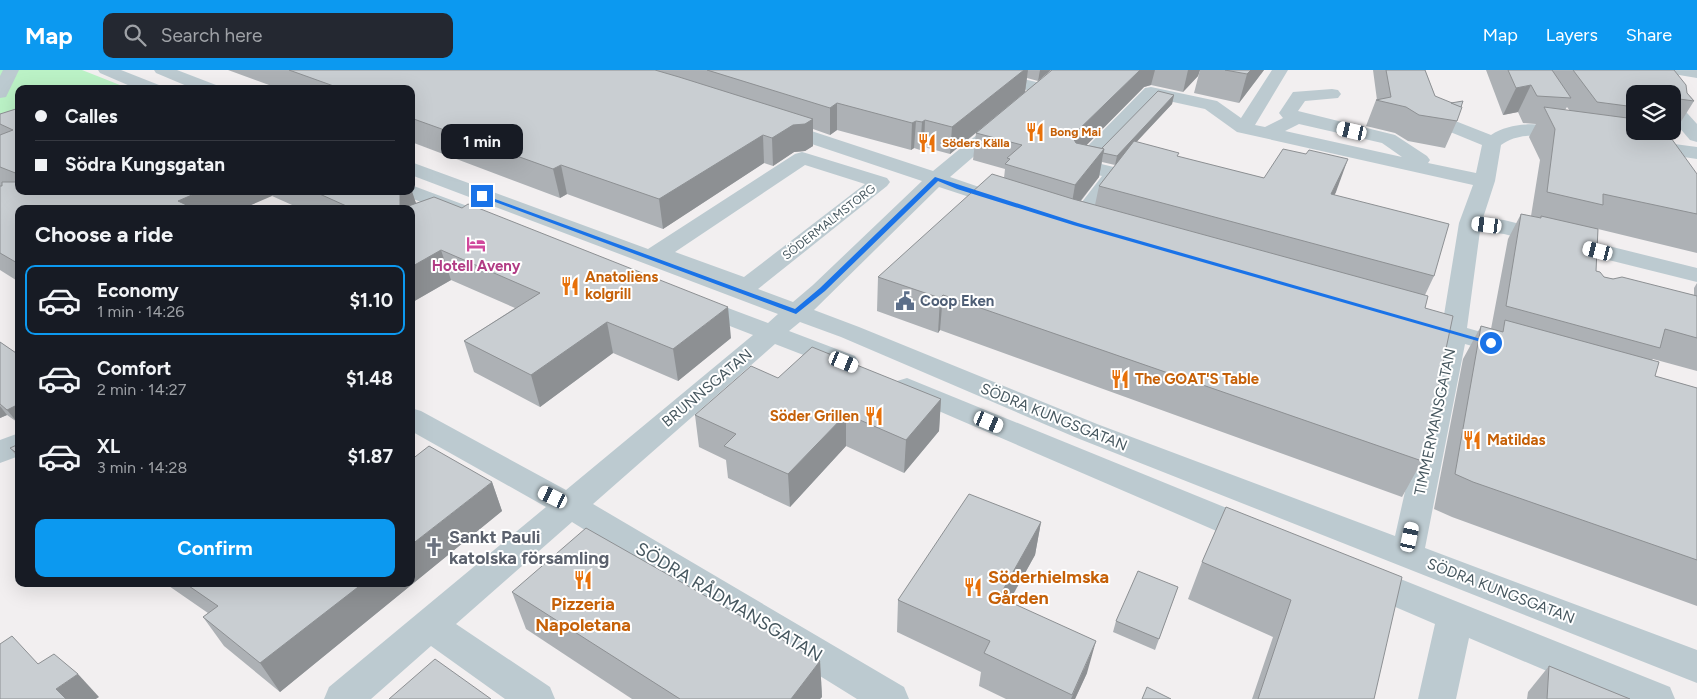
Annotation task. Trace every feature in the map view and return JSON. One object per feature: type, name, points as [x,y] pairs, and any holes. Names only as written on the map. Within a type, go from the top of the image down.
[{"type":"street","points":[[0,93],[11,70]]},
{"type":"street","points":[[106,70],[139,85]]},
{"type":"street","points":[[162,70],[200,85]]},
{"type":"street","points":[[180,77],[201,70]]},
{"type":"street","name":"BRUNNSGATAN","points":[[343,699],[822,290],[937,178],[1050,82],[966,70]]},
{"type":"street","points":[[1244,128],[1280,70]]},
{"type":"street","points":[[1416,70],[1432,118],[1493,142],[1505,134],[1527,129],[1575,131]]},
{"type":"street","points":[[1673,70],[1697,73]]},
{"type":"street","points":[[1076,224],[1115,173],[1079,165],[1151,92],[1211,105],[1244,128],[1485,181]]},
{"type":"street","points":[[1332,94],[1299,96],[1288,113],[1297,118],[1388,139],[1434,170]]},
{"type":"street","points":[[1681,117],[1697,136]]},
{"type":"street","points":[[1268,133],[1297,118]]},
{"type":"street","points":[[754,119],[937,178],[959,188],[1031,210]]},
{"type":"street","name":"TIMMERMANSGATAN","points":[[1407,555],[1454,332],[1470,223],[1485,181],[1489,152],[1493,142]]},
{"type":"street","points":[[1622,142],[1697,153]]},
{"type":"street","name":"SÖDERMALMSTORG","points":[[802,158],[880,182],[747,286],[657,253],[802,158]]},
{"type":"street","name":"SÖDRA KUNGSGATAN","points":[[415,170],[850,332],[1086,431],[1697,667]]},
{"type":"street","points":[[415,193],[482,220]]},
{"type":"street","points":[[1470,223],[1504,227],[1598,260],[1697,274]]},
{"type":"street","name":"SÖDRA KUNGSGATAN","points":[[676,296],[876,375],[1281,544]]},
{"type":"street","points":[[1397,316],[1528,354]]},
{"type":"street","name":"SÖDRA RÅDMANSGATAN","points":[[415,420],[569,505],[870,694]]},
{"type":"street","points":[[0,453],[15,445]]},
{"type":"street","points":[[1336,567],[1656,699]]},
{"type":"street","points":[[1437,699],[1455,616]]},
{"type":"street","points":[[429,625],[536,699]]},
{"type":"green space","points":[[0,70],[82,70],[120,85],[15,85],[15,131],[0,137]]},
{"type":"building","points":[[289,70],[655,70],[813,119],[805,124],[793,125],[772,138],[763,135],[659,199],[561,165],[553,169],[415,119],[415,85],[331,85]]},
{"type":"building","points":[[707,70],[1024,70],[952,127],[925,120],[912,123],[837,103],[830,108]]},
{"type":"building","points":[[1052,70],[1140,70],[1072,136],[1076,143],[1104,149],[1075,185],[1005,164],[1010,159],[1007,158],[1022,145],[976,133]]},
{"type":"building","points":[[1225,70],[1251,70],[1247,74]]},
{"type":"building","points":[[1386,70],[1425,70],[1435,96],[1462,107],[1457,121],[1419,115],[1406,107],[1376,100],[1391,97]]},
{"type":"building","points":[[1508,70],[1552,70],[1571,98],[1537,96],[1531,85],[1516,88]]},
{"type":"building","points":[[1573,70],[1674,70],[1686,85],[1687,93],[1694,101],[1681,99],[1681,85],[1626,85],[1626,106],[1597,102]]},
{"type":"building","points":[[1158,91],[1174,95],[1117,156],[1103,153],[1104,149],[1102,148]]},
{"type":"building","points":[[1463,101],[1461,107],[1451,103]]},
{"type":"building","points":[[1544,107],[1626,118],[1626,140],[1672,140],[1697,174],[1697,214],[1603,194],[1603,205],[1547,192],[1555,129]]},
{"type":"building","points":[[15,109],[15,173],[0,167],[0,135],[13,130],[0,124],[0,114]]},
{"type":"building","points":[[1134,141],[1179,153],[1177,156],[1264,178],[1283,149],[1306,154],[1309,150],[1348,159],[1331,194],[1449,224],[1434,276],[1099,186]]},
{"type":"building","points":[[992,174],[1073,199],[1428,296],[1425,308],[1453,316],[1422,461],[943,295],[940,298],[878,277]]},
{"type":"building","points":[[2,182],[15,182],[15,195],[192,195],[178,201],[186,205],[15,205],[15,262],[0,253],[0,186],[2,186]]},
{"type":"building","points":[[322,195],[400,195],[400,205],[344,205]]},
{"type":"building","points":[[434,197],[462,208],[468,204],[728,307],[673,349],[607,322],[531,375],[464,341],[540,293],[441,250],[415,265],[415,205],[411,205]]},
{"type":"building","points":[[1521,214],[1541,218],[1541,216],[1598,229],[1596,271],[1600,272],[1604,277],[1613,279],[1622,277],[1697,296],[1697,338],[1665,329],[1660,348],[1506,306]]},
{"type":"building","points":[[1505,320],[1659,362],[1655,376],[1697,388],[1697,560],[1473,482],[1455,474],[1481,326],[1503,332]]},
{"type":"building","points":[[0,342],[15,352],[15,406],[7,410],[0,404]]},
{"type":"building","points":[[812,347],[941,399],[906,440],[846,414],[788,474],[724,446],[736,434],[695,415],[751,366],[778,378]]},
{"type":"building","points":[[429,446],[492,482],[415,542],[415,457]]},
{"type":"building","points":[[969,494],[1041,522],[999,597],[1096,641],[1072,695],[984,653],[990,641],[898,600]]},
{"type":"building","points":[[1226,507],[1402,577],[1374,699],[1258,699],[1291,600],[1202,562]]},
{"type":"building","points":[[586,528],[820,661],[791,699],[680,699],[512,592]]},
{"type":"building","points":[[1138,571],[1178,587],[1159,639],[1116,621]]},
{"type":"building","points":[[190,587],[358,587],[260,663],[203,617],[218,606]]},
{"type":"building","points":[[12,636],[38,664],[54,654],[78,674],[56,689],[66,699],[0,699],[0,644]]},
{"type":"building","points":[[435,659],[491,699],[389,699]]},
{"type":"building","points":[[1549,666],[1630,699],[1547,699]]},
{"type":"building","points":[[1147,687],[1171,699],[1142,699]]},
{"type":"place","name":"Bong Mai","points":[[1035,132]]},
{"type":"place","name":"Söders Källa","points":[[927,143]]},
{"type":"place","name":"Hotell Aveny","points":[[476,244]]},
{"type":"place","name":"Anatoliens kolgrill","points":[[570,286]]},
{"type":"place","name":"Coop Eken","points":[[905,301]]},
{"type":"place","name":"The GOAT'S Table","points":[[1120,379]]},
{"type":"place","name":"Söder Grillen","points":[[874,416]]},
{"type":"place","name":"Matildas","points":[[1472,440]]},
{"type":"place","name":"Sankt Pauli katolska församling","points":[[434,547]]},
{"type":"place","name":"Pizzeria Napoletana","points":[[583,580]]},
{"type":"place","name":"Söderhielmska Gården","points":[[973,587]]},
{"type":"route","points":[[482,196],[796,312],[822,290],[937,178],[959,188],[1076,224],[1491,343]]}]
